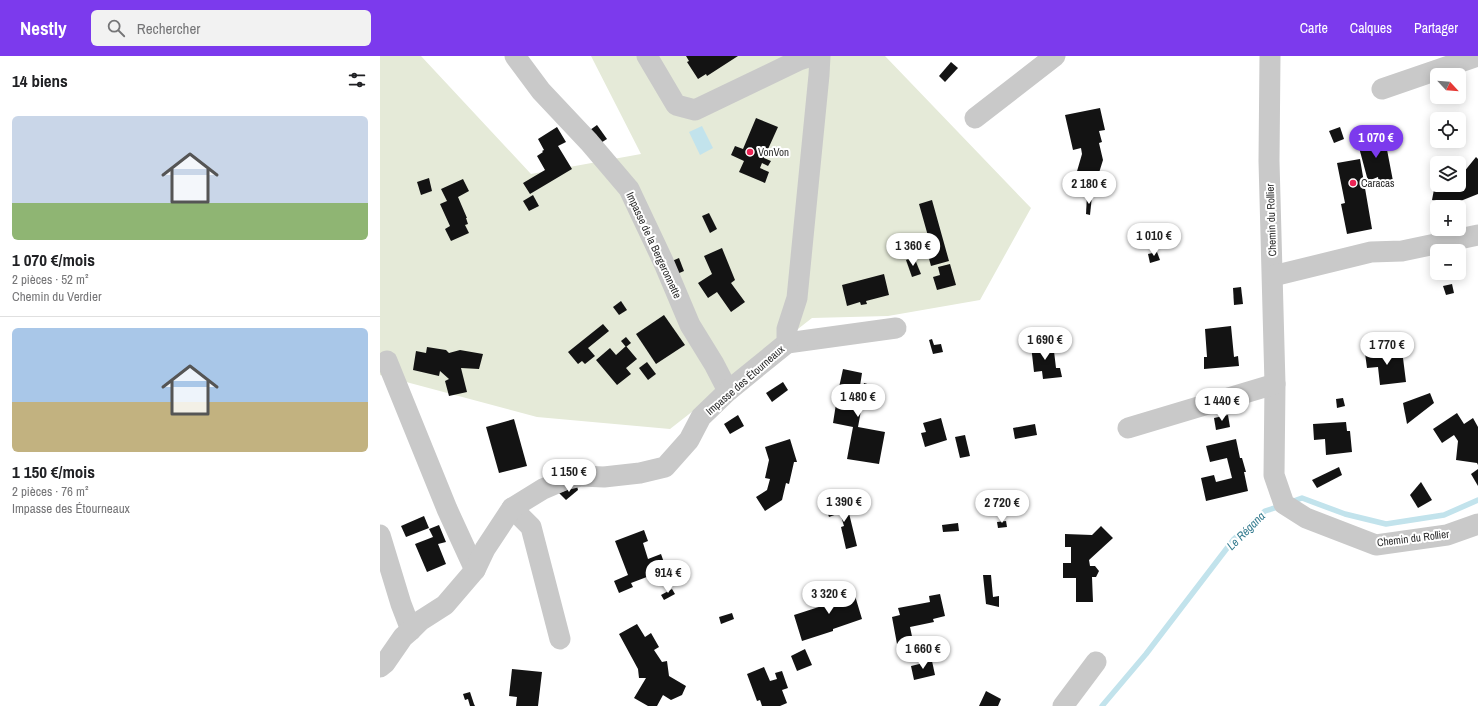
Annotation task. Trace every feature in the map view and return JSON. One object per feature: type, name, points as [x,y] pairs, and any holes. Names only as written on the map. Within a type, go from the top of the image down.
[{"type":"street","name":"Impasse de la Bergeronnette","points":[[515,56],[541,91],[589,142],[629,189],[663,261],[690,325],[714,364],[728,391]]},
{"type":"street","points":[[648,56],[676,105],[695,110],[811,56]]},
{"type":"street","name":"Impasse des Étourneaux","points":[[380,666],[385,663],[403,637],[420,622],[445,606],[475,570],[485,549],[512,508],[543,489],[564,480],[581,476],[604,477],[640,473],[665,467],[689,440],[701,417],[728,391],[787,343],[787,330],[797,298],[820,75],[820,56]]},
{"type":"street","points":[[975,118],[1055,56]]},
{"type":"street","name":"Chemin du Rollier","points":[[1270,56],[1269,161],[1275,384],[1273,424],[1274,475],[1284,504],[1306,518],[1376,545],[1447,535],[1478,524]]},
{"type":"street","points":[[1382,89],[1478,56]]},
{"type":"street","points":[[1273,276],[1371,252],[1402,251],[1478,235]]},
{"type":"street","points":[[787,343],[896,328]]},
{"type":"street","points":[[387,361],[447,509],[475,570]]},
{"type":"street","points":[[1128,428],[1275,384]]},
{"type":"street","points":[[512,508],[531,527],[560,639]]},
{"type":"street","points":[[380,535],[401,604],[411,630]]},
{"type":"street","points":[[1063,706],[1096,662]]},
{"type":"green space","points":[[380,56],[421,56],[531,174],[641,154],[591,56],[885,56],[1031,208],[980,300],[888,316],[812,318],[670,429],[537,417],[380,375]]},
{"type":"water","points":[[702,126],[713,148],[700,155],[689,132]]},
{"type":"building","points":[[686,56],[738,56],[707,76],[706,74],[698,79],[687,62],[689,61]]},
{"type":"building","points":[[951,62],[958,68],[945,82],[939,76]]},
{"type":"building","points":[[1100,108],[1105,130],[1099,131],[1102,142],[1099,143],[1103,160],[1098,176],[1112,180],[1107,196],[1073,185],[1082,154],[1081,148],[1073,150],[1065,115]]},
{"type":"building","name":"VonVon","points":[[756,118],[778,127],[764,158],[771,161],[768,166],[762,163],[760,168],[769,172],[765,183],[739,172],[744,161],[731,155],[735,146],[743,149]]},
{"type":"building","points":[[597,125],[607,139],[599,144],[590,130]]},
{"type":"building","points":[[557,127],[566,142],[558,146],[572,169],[530,194],[523,183],[545,170],[537,156],[544,150],[538,139]]},
{"type":"building","points":[[1340,127],[1344,139],[1334,143],[1329,131]]},
{"type":"building","points":[[1384,134],[1393,181],[1379,184],[1378,177],[1368,181],[1357,140]]},
{"type":"building","points":[[1476,157],[1478,159],[1478,194],[1463,200],[1432,200],[1434,192],[1466,192],[1466,169]]},
{"type":"building","name":"Caracas","points":[[1360,159],[1372,229],[1347,234],[1341,204],[1345,203],[1337,163]]},
{"type":"building","points":[[429,178],[432,191],[421,195],[417,182]]},
{"type":"building","points":[[463,179],[469,191],[458,197],[467,218],[468,224],[465,225],[469,233],[451,241],[445,229],[450,226],[440,204],[447,201],[441,189]]},
{"type":"building","points":[[533,195],[539,206],[529,211],[523,201]]},
{"type":"building","points":[[1087,195],[1092,196],[1090,215],[1086,214]]},
{"type":"building","points":[[932,200],[949,261],[931,266],[923,237],[928,236],[919,204]]},
{"type":"building","points":[[709,213],[717,229],[710,233],[702,216]]},
{"type":"building","points":[[722,248],[735,280],[731,283],[745,302],[731,312],[717,292],[708,298],[698,283],[712,274],[704,256]]},
{"type":"building","points":[[1157,252],[1160,260],[1150,263],[1148,254]]},
{"type":"building","points":[[914,257],[921,274],[912,277],[906,260]]},
{"type":"building","points":[[679,258],[684,271],[677,274],[672,261]]},
{"type":"building","points":[[950,264],[956,285],[937,290],[933,277],[940,275],[938,267]]},
{"type":"building","points":[[884,274],[889,295],[866,301],[867,304],[861,305],[860,302],[847,306],[842,285]]},
{"type":"building","points":[[1452,284],[1454,293],[1446,295],[1443,286]]},
{"type":"building","points":[[1241,287],[1243,304],[1234,305],[1233,288]]},
{"type":"building","points":[[621,301],[627,310],[619,315],[613,307]]},
{"type":"building","points":[[664,315],[685,345],[656,364],[636,334]]},
{"type":"building","points":[[603,324],[609,331],[588,348],[595,356],[585,364],[582,361],[578,364],[568,352]]},
{"type":"building","points":[[1231,326],[1234,357],[1238,356],[1239,366],[1204,369],[1204,357],[1207,357],[1205,329]]},
{"type":"building","points":[[626,337],[631,343],[626,347],[621,341]]},
{"type":"building","points":[[932,339],[934,345],[941,344],[943,352],[933,354],[929,340]]},
{"type":"building","points":[[1053,343],[1056,368],[1060,368],[1062,377],[1043,379],[1042,371],[1034,372],[1031,345]]},
{"type":"building","points":[[626,346],[637,359],[626,368],[631,374],[617,385],[596,360],[610,348],[616,355]]},
{"type":"building","points":[[427,347],[446,350],[449,353],[460,350],[483,354],[479,369],[461,368],[467,392],[449,396],[445,381],[449,379],[440,371],[439,376],[413,370],[416,351],[426,353]]},
{"type":"building","points":[[1399,349],[1400,358],[1403,358],[1406,382],[1380,385],[1378,367],[1367,368],[1365,353]]},
{"type":"building","points":[[647,362],[656,374],[648,380],[639,368]]},
{"type":"building","points":[[843,369],[862,373],[860,386],[863,387],[864,383],[874,386],[870,407],[862,405],[858,427],[885,432],[879,464],[847,459],[853,427],[833,423],[836,404],[839,405],[841,393],[838,392]]},
{"type":"building","points":[[783,382],[788,390],[772,402],[766,393]]},
{"type":"building","points":[[1430,393],[1434,403],[1407,424],[1403,403]]},
{"type":"building","points":[[1343,398],[1345,406],[1337,408],[1336,399]]},
{"type":"building","points":[[1457,413],[1464,424],[1473,418],[1478,427],[1478,465],[1477,463],[1456,460],[1458,441],[1454,435],[1442,443],[1433,429]]},
{"type":"building","points":[[738,415],[744,426],[730,434],[724,424]]},
{"type":"building","points":[[1228,415],[1230,427],[1216,430],[1214,418]]},
{"type":"building","points":[[941,418],[947,440],[925,447],[921,433],[926,432],[923,423]]},
{"type":"building","points":[[514,419],[527,466],[499,473],[486,427]]},
{"type":"building","points":[[1346,422],[1347,431],[1350,431],[1352,452],[1326,455],[1325,439],[1314,440],[1313,424]]},
{"type":"building","points":[[1035,424],[1037,435],[1015,439],[1013,428]]},
{"type":"building","points":[[965,435],[970,456],[960,458],[955,437]]},
{"type":"building","points":[[790,439],[797,462],[794,462],[789,484],[786,483],[782,500],[765,511],[756,497],[767,490],[770,479],[765,478],[769,460],[765,447]]},
{"type":"building","points":[[1236,439],[1240,458],[1242,458],[1246,472],[1244,472],[1248,491],[1206,501],[1201,478],[1214,475],[1216,482],[1232,478],[1227,458],[1210,462],[1206,446]]},
{"type":"building","points":[[1339,467],[1342,475],[1317,488],[1312,480]]},
{"type":"building","points":[[1478,469],[1478,486],[1471,474]]},
{"type":"building","points":[[1421,482],[1432,500],[1418,508],[1410,495]]},
{"type":"building","points":[[577,486],[578,490],[566,500],[559,493]]},
{"type":"building","points":[[846,501],[857,546],[846,549],[841,527],[844,526],[840,513],[829,517],[826,508]]},
{"type":"building","points":[[424,516],[429,528],[406,537],[401,526]]},
{"type":"building","points":[[1006,521],[1007,527],[998,528],[997,522]]},
{"type":"building","points":[[958,523],[959,531],[943,532],[942,525]]},
{"type":"building","points":[[439,525],[446,542],[438,544],[446,564],[427,572],[415,544],[433,537],[429,529]]},
{"type":"building","points":[[1101,526],[1113,538],[1089,560],[1090,566],[1095,566],[1099,571],[1096,577],[1092,577],[1093,602],[1076,602],[1076,578],[1063,578],[1063,563],[1071,563],[1071,547],[1065,547],[1065,534],[1092,535]]},
{"type":"building","points":[[644,530],[648,541],[643,543],[648,559],[661,554],[668,574],[654,579],[652,575],[631,583],[633,587],[619,593],[614,581],[628,575],[615,541]]},
{"type":"building","points":[[983,575],[991,575],[993,597],[999,596],[999,607],[986,604]]},
{"type":"building","points":[[672,589],[675,594],[664,600],[661,595]]},
{"type":"building","points":[[853,589],[862,619],[833,629],[833,631],[802,641],[794,615],[825,605],[822,598]]},
{"type":"building","points":[[940,594],[945,616],[933,619],[934,622],[910,627],[913,641],[897,644],[892,617],[900,615],[898,608],[930,602],[929,596]]},
{"type":"building","points":[[732,613],[734,619],[721,624],[719,617]]},
{"type":"building","points":[[637,624],[645,637],[651,633],[659,647],[654,650],[662,662],[667,661],[669,676],[686,686],[682,695],[671,700],[663,695],[657,706],[648,706],[634,698],[646,678],[639,678],[638,669],[619,634]]},
{"type":"building","points":[[805,649],[812,665],[797,671],[791,656]]},
{"type":"building","points":[[932,661],[935,675],[914,680],[911,666]]},
{"type":"building","points":[[764,667],[770,681],[777,679],[775,673],[782,671],[788,688],[782,690],[787,703],[780,706],[762,706],[760,700],[757,701],[747,674]]},
{"type":"building","points":[[512,669],[542,672],[538,706],[516,706],[517,697],[509,696]]},
{"type":"building","points":[[986,691],[1001,699],[998,706],[979,706]]},
{"type":"building","points":[[470,692],[475,706],[470,706],[468,699],[465,700],[463,694]]},
{"type":"waterway","name":"Le Régana","points":[[1291,502],[1302,498],[1345,514],[1386,524],[1444,515],[1478,500]]},
{"type":"waterway","name":"Le Régana","points":[[1102,706],[1146,654],[1234,539],[1265,511],[1281,506]]},
{"type":"place","name":"VonVon","points":[[750,152]]},
{"type":"place","name":"Caracas","points":[[1353,183]]}]
